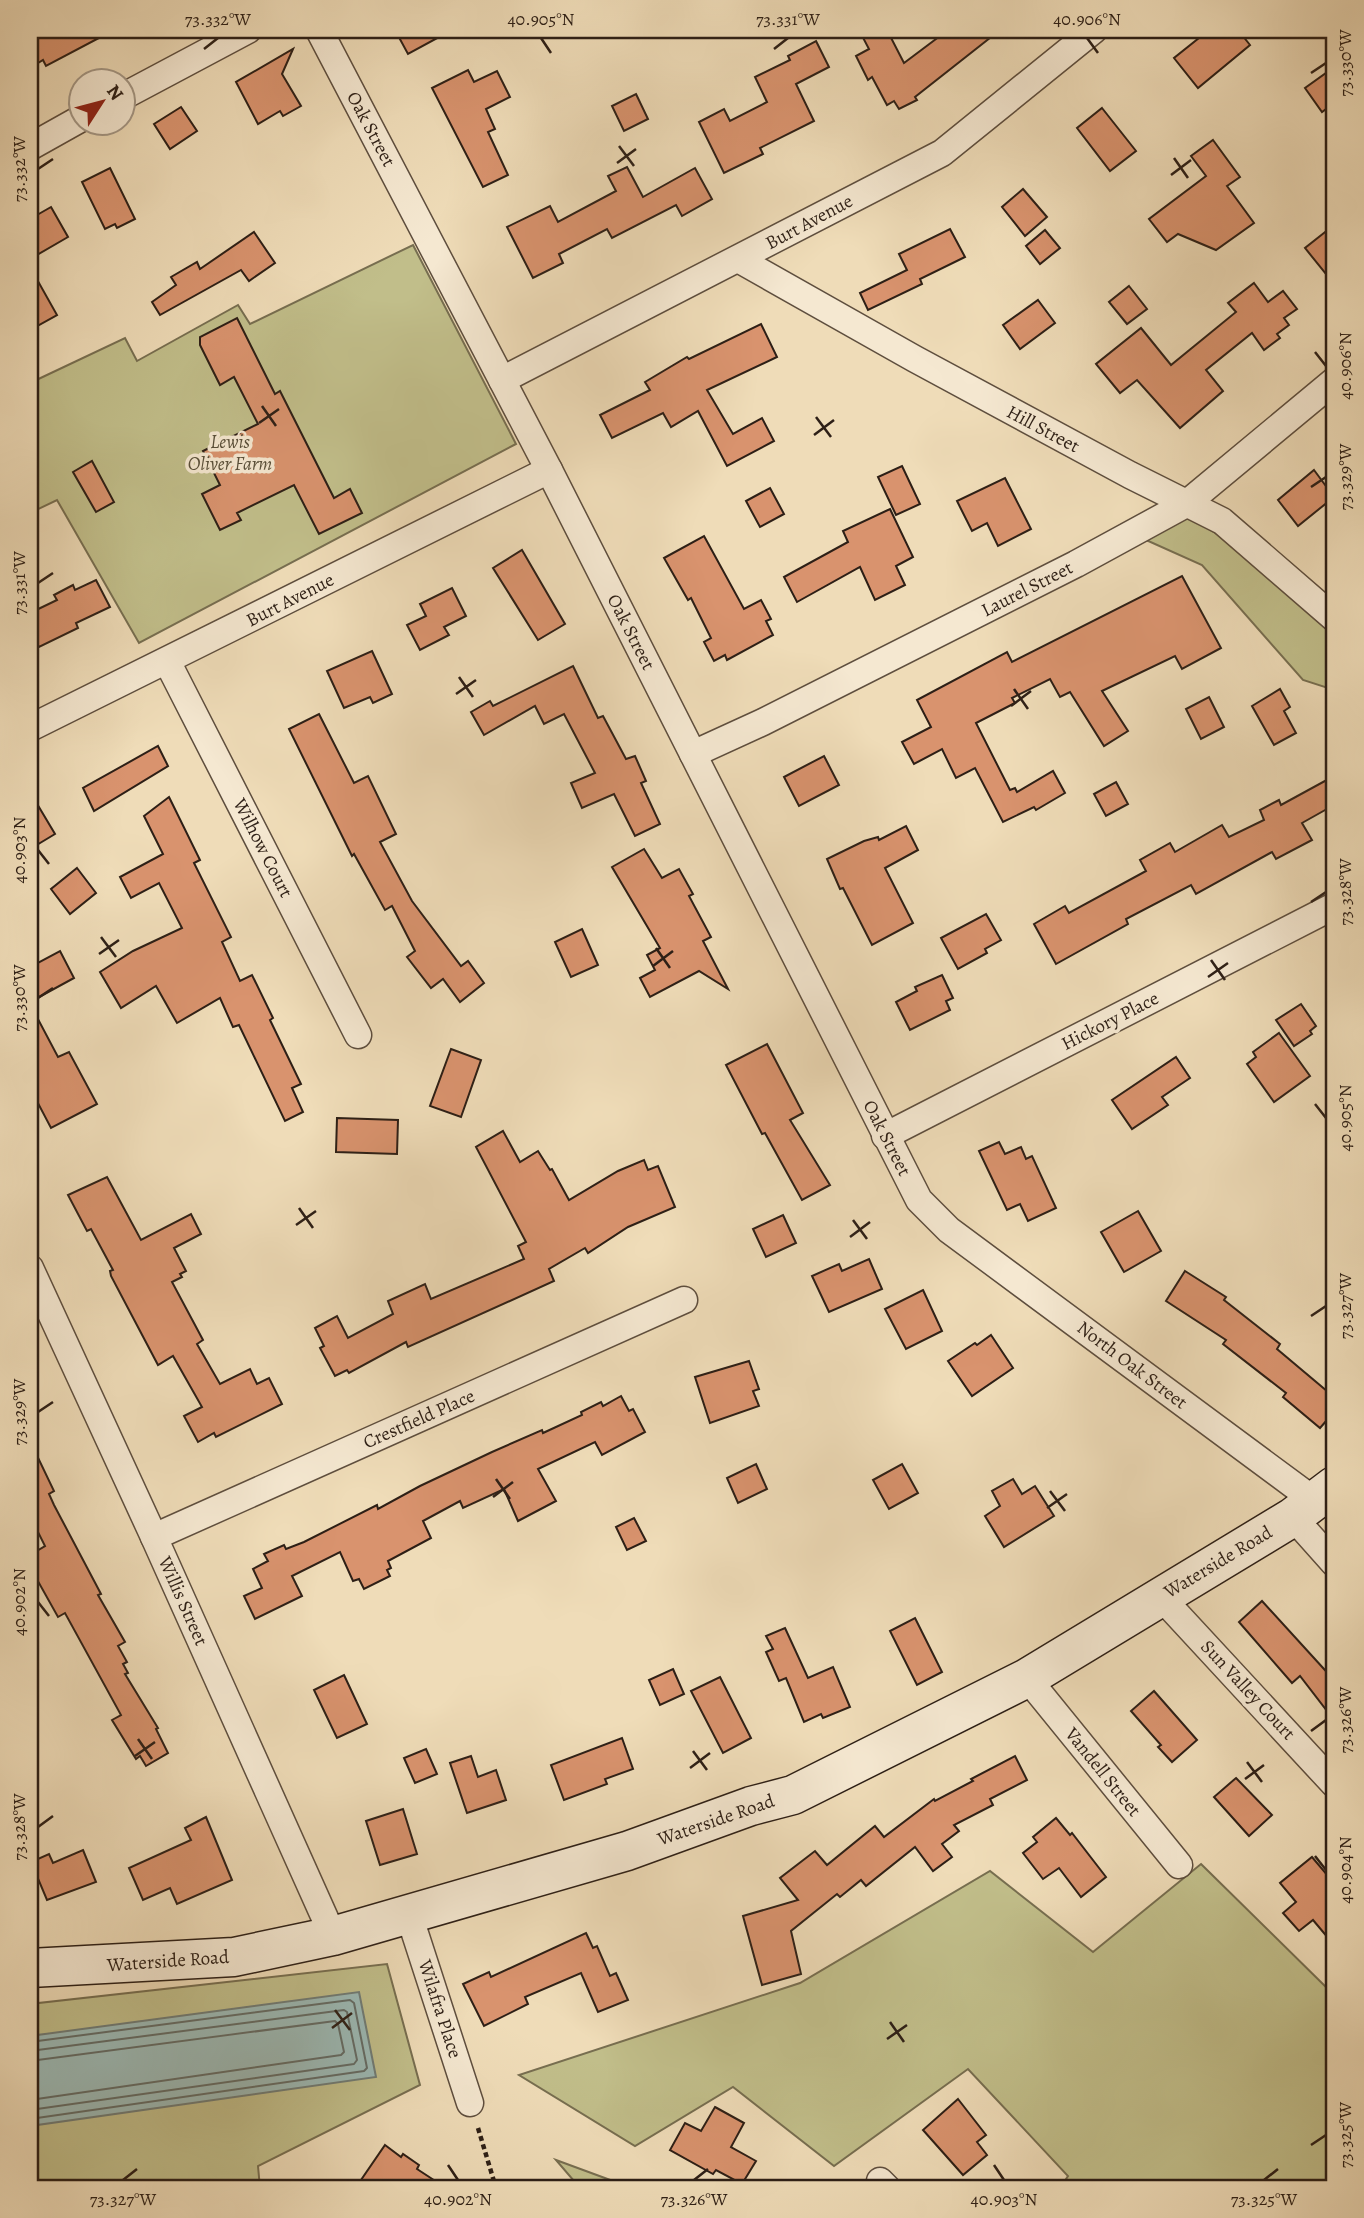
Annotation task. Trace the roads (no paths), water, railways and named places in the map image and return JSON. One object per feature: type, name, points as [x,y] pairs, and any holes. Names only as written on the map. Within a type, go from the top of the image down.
[{"type":"main road","name":"Waterside Road","points":[[30,1968],[234,1957],[333,1936],[627,1851],[751,1806],[793,1795],[1027,1678],[1314,1501]]},
{"type":"street","points":[[136,90],[248,30]]},
{"type":"street","name":"Oak Street","points":[[319,30],[549,470],[885,1136],[919,1200],[949,1230]]},
{"type":"street","name":"Burt Avenue","points":[[502,380],[942,153],[1094,30]]},
{"type":"street","points":[[30,147],[66,128]]},
{"type":"street","name":"Hill Street","points":[[738,259],[915,359],[1222,521],[1334,618]]},
{"type":"street","name":"Laurel Street","points":[[693,754],[775,716],[1076,564],[1186,503],[1334,381]]},
{"type":"street","name":"Burt Avenue","points":[[30,728],[549,470]]},
{"type":"street","name":"Wilhow Court","points":[[167,661],[358,1035]]},
{"type":"street","name":"Hickory Place","points":[[885,1136],[1334,905]]},
{"type":"street","name":"North Oak Street","points":[[949,1230],[1314,1501],[1334,1563]]},
{"type":"street","name":"Willis Street","points":[[30,1268],[333,1936]]},
{"type":"street","name":"Crestfield Place","points":[[154,1537],[684,1300]]},
{"type":"street","name":"Sun Valley Court","points":[[1161,1597],[1334,1784]]},
{"type":"street","name":"Vandell Street","points":[[1027,1678],[1180,1865]]},
{"type":"street","name":"Wilafra Place","points":[[409,1915],[470,2103]]},
{"type":"water","points":[[359,1992],[376,2077],[30,2126],[30,2036]]},
{"type":"park label","name":"Lewis Oliver Farm","points":[[230,453]]}]
